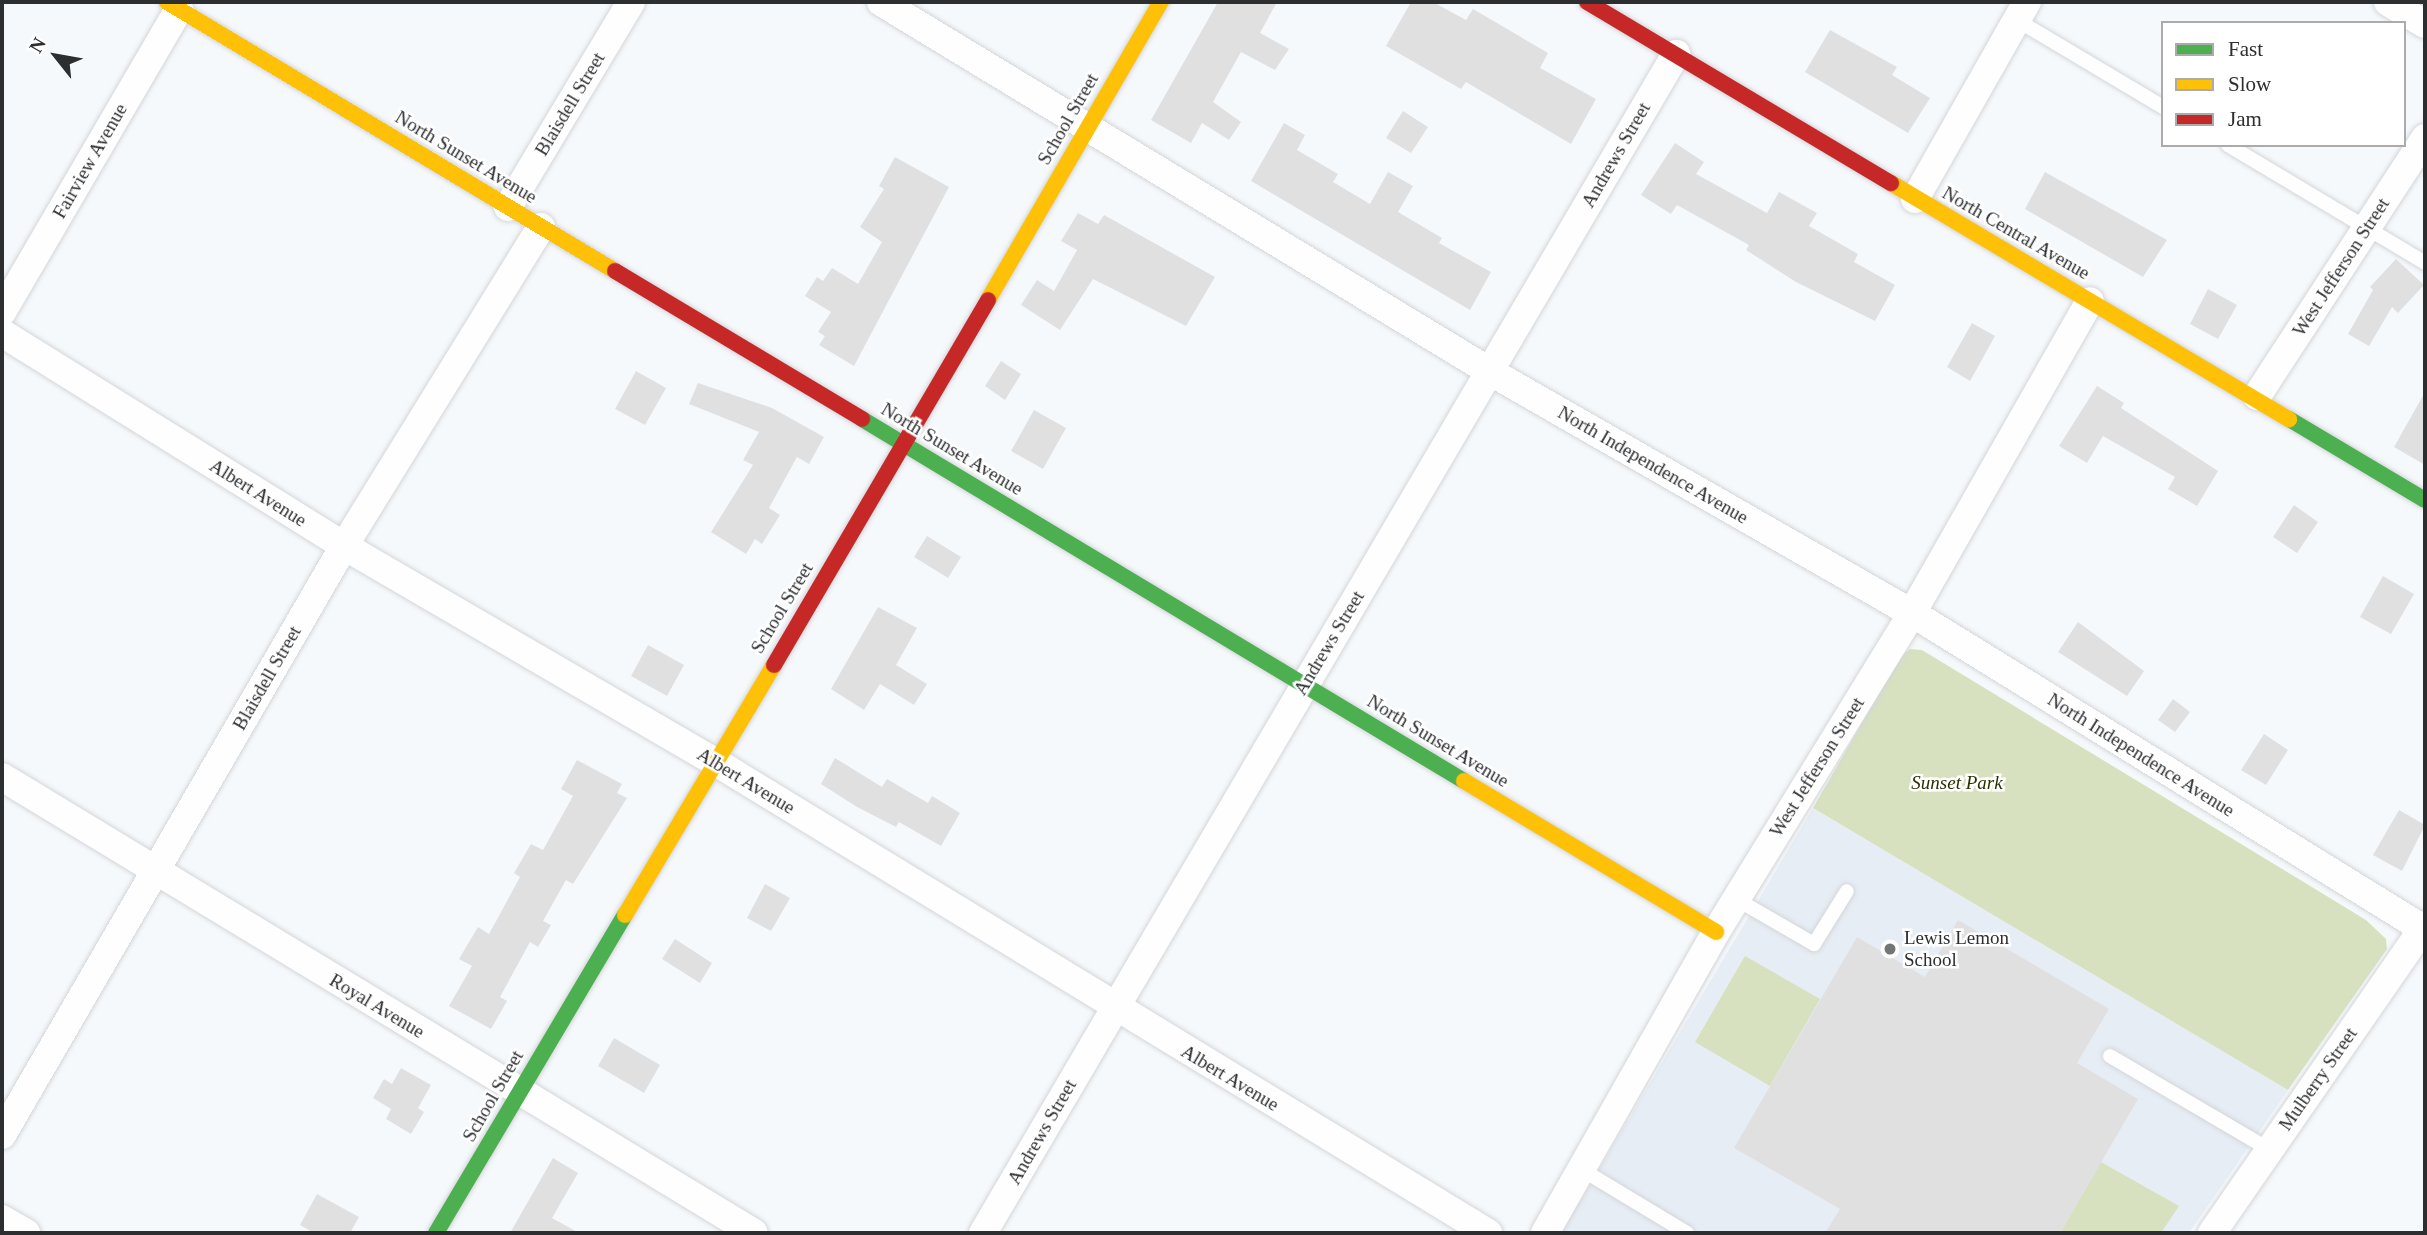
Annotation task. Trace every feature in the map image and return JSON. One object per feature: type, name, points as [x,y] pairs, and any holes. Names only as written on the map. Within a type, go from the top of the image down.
[{"type":"main road","name":"School Street","points":[[436,1233],[904,445],[1161,2]]},
{"type":"main road","name":"North Central Avenue","points":[[1587,2],[1916,200],[2257,396],[2425,500]]},
{"type":"main road","name":"North Sunset Avenue","points":[[173,5],[1716,932]]},
{"type":"street","name":"Blaisdell Street","points":[[508,207],[631,2]]},
{"type":"street","name":"North Independence Avenue","points":[[881,2],[1089,124],[1489,371],[1912,613],[2425,928]]},
{"type":"street","points":[[2388,2],[2425,23]]},
{"type":"street","name":"Fairview Avenue","points":[[2,312],[173,5]]},
{"type":"street","points":[[1916,200],[2022,11]]},
{"type":"street","name":"Andrews Street","points":[[983,1233],[1676,54]]},
{"type":"street","name":"West Jefferson Street","points":[[2257,396],[2425,138]]},
{"type":"street","name":"Blaisdell Street","points":[[2,1135],[344,546],[541,227]]},
{"type":"street","name":"West Jefferson Street","points":[[1545,1233],[1716,932],[1912,613],[2090,300]]},
{"type":"street","name":"Albert Avenue","points":[[2,333],[344,546],[714,761],[1114,1008],[1488,1233]]},
{"type":"street","name":"Royal Avenue","points":[[2,778],[754,1233]]},
{"type":"street","name":"Mulberry Street","points":[[2220,1230],[2270,1150],[2425,928]]},
{"type":"street","points":[[2,1219],[26,1233]]},
{"type":"lane","points":[[2022,11],[2161,106]]},
{"type":"lane","points":[[2231,147],[2425,263]]},
{"type":"lane","points":[[1736,899],[1814,944],[1847,891]]},
{"type":"lane","points":[[2110,1056],[2270,1150]]},
{"type":"lane","points":[[1581,1169],[1687,1233]]},
{"type":"shaded area","name":"Lewis Lemon School","points":[[1813,808],[2288,1090],[2189,1233],[1561,1233]]},
{"type":"green space","name":"Sunset Park","points":[[1910,649],[1922,650],[2366,920],[2386,939],[2387,949],[2288,1090],[1813,808],[1900,657]]},
{"type":"green space","points":[[1745,956],[1820,999],[1770,1086],[1695,1042]]},
{"type":"green space","points":[[2101,1162],[2179,1206],[2161,1233],[2060,1233]]},
{"type":"building","points":[[1218,2],[1277,2],[1260,33],[1289,49],[1275,70],[1241,52],[1213,102],[1241,122],[1229,140],[1202,123],[1191,143],[1151,120]]},
{"type":"building","points":[[1411,2],[1433,2],[1466,20],[1473,9],[1548,53],[1540,68],[1596,99],[1571,144],[1466,82],[1461,89],[1386,46]]},
{"type":"building","points":[[1830,30],[1897,67],[1892,75],[1930,98],[1908,133],[1805,72]]},
{"type":"building","points":[[1403,111],[1428,127],[1411,153],[1386,138]]},
{"type":"building","points":[[1284,123],[1305,135],[1297,150],[1338,174],[1333,182],[1370,204],[1388,172],[1413,186],[1398,212],[1442,238],[1439,243],[1491,272],[1470,310],[1251,181]]},
{"type":"building","points":[[1675,143],[1704,162],[1696,174],[1767,213],[1779,192],[1817,213],[1809,226],[1858,254],[1854,262],[1895,285],[1875,321],[1796,282],[1746,250],[1749,245],[1677,205],[1671,214],[1641,195]]},
{"type":"building","points":[[895,157],[949,187],[854,366],[819,345],[825,336],[818,332],[831,312],[805,296],[817,277],[823,281],[832,268],[858,284],[882,242],[860,227],[884,189],[879,186]]},
{"type":"building","points":[[2045,172],[2167,240],[2143,277],[2025,209]]},
{"type":"building","points":[[1078,213],[1098,224],[1104,215],[1215,277],[1186,326],[1093,279],[1060,330],[1021,305],[1037,280],[1054,291],[1077,250],[1061,241]]},
{"type":"building","points":[[2396,259],[2424,285],[2398,313],[2392,307],[2369,346],[2348,334],[2373,290],[2370,287]]},
{"type":"building","points":[[2208,289],[2237,305],[2218,339],[2190,324]]},
{"type":"building","points":[[1972,323],[1995,336],[1970,381],[1947,367]]},
{"type":"building","points":[[1001,361],[1021,374],[1005,400],[985,386]]},
{"type":"building","points":[[636,371],[666,388],[645,425],[615,409]]},
{"type":"building","points":[[698,383],[772,408],[824,437],[809,464],[797,457],[769,508],[780,515],[762,544],[755,539],[746,554],[711,532],[753,465],[743,460],[759,432],[689,404]]},
{"type":"building","points":[[2097,386],[2124,403],[2121,408],[2218,471],[2197,506],[2168,489],[2175,477],[2103,436],[2087,463],[2059,446]]},
{"type":"building","points":[[2425,392],[2425,465],[2394,447]]},
{"type":"building","points":[[1034,410],[1066,428],[1043,469],[1011,451]]},
{"type":"building","points":[[2294,505],[2318,522],[2297,553],[2273,537]]},
{"type":"building","points":[[927,536],[961,557],[948,578],[914,557]]},
{"type":"building","points":[[2383,576],[2414,594],[2391,634],[2360,617]]},
{"type":"building","points":[[878,607],[917,628],[896,665],[927,684],[914,705],[880,684],[864,710],[831,689]]},
{"type":"building","points":[[2078,622],[2144,671],[2127,696],[2058,652]]},
{"type":"building","points":[[648,645],[684,665],[667,696],[631,676]]},
{"type":"building","points":[[2173,699],[2190,712],[2175,732],[2158,720]]},
{"type":"building","points":[[2264,734],[2288,750],[2266,785],[2241,770]]},
{"type":"building","points":[[835,758],[882,787],[887,779],[928,803],[932,796],[960,813],[941,846],[899,822],[896,827],[857,807],[821,784]]},
{"type":"building","points":[[577,760],[622,784],[617,793],[627,798],[573,884],[566,880],[543,921],[551,925],[538,947],[530,942],[500,997],[507,1001],[491,1029],[449,1006],[472,966],[459,959],[478,927],[489,934],[520,877],[514,873],[531,844],[543,850],[573,796],[561,789]]},
{"type":"building","points":[[2399,810],[2425,825],[2402,871],[2373,855]]},
{"type":"building","points":[[765,884],[790,898],[771,931],[747,918]]},
{"type":"building","points":[[1958,920],[2109,1009],[2077,1063],[2138,1099],[2060,1233],[1825,1233],[1840,1209],[1734,1148],[1857,937],[1925,977]]},
{"type":"building","points":[[675,939],[712,963],[700,983],[662,959]]},
{"type":"building","points":[[614,1038],[660,1065],[644,1093],[598,1066]]},
{"type":"building","points":[[401,1068],[431,1085],[418,1108],[424,1112],[411,1134],[386,1119],[391,1109],[373,1098],[384,1079],[392,1084]]},
{"type":"building","points":[[553,1158],[578,1173],[552,1218],[579,1233],[510,1233]]},
{"type":"building","points":[[317,1194],[359,1217],[350,1233],[314,1233],[300,1225]]},
{"type":"traffic: fast","points":[[862,419],[1464,781]]},
{"type":"traffic: fast","points":[[2289,419],[2425,500]]},
{"type":"traffic: fast","points":[[436,1233],[625,915]]},
{"type":"traffic: slow","points":[[167,2],[615,271]]},
{"type":"traffic: slow","points":[[988,300],[1161,2]]},
{"type":"traffic: slow","points":[[1891,183],[2289,419]]},
{"type":"traffic: slow","points":[[625,915],[774,665]]},
{"type":"traffic: slow","points":[[1464,781],[1716,932]]},
{"type":"traffic: jam","points":[[1587,2],[1891,183]]},
{"type":"traffic: jam","points":[[615,271],[862,419]]},
{"type":"traffic: jam","points":[[774,665],[988,300]]},
{"type":"place","name":"Lewis Lemon School","points":[[1890,949]]}]
